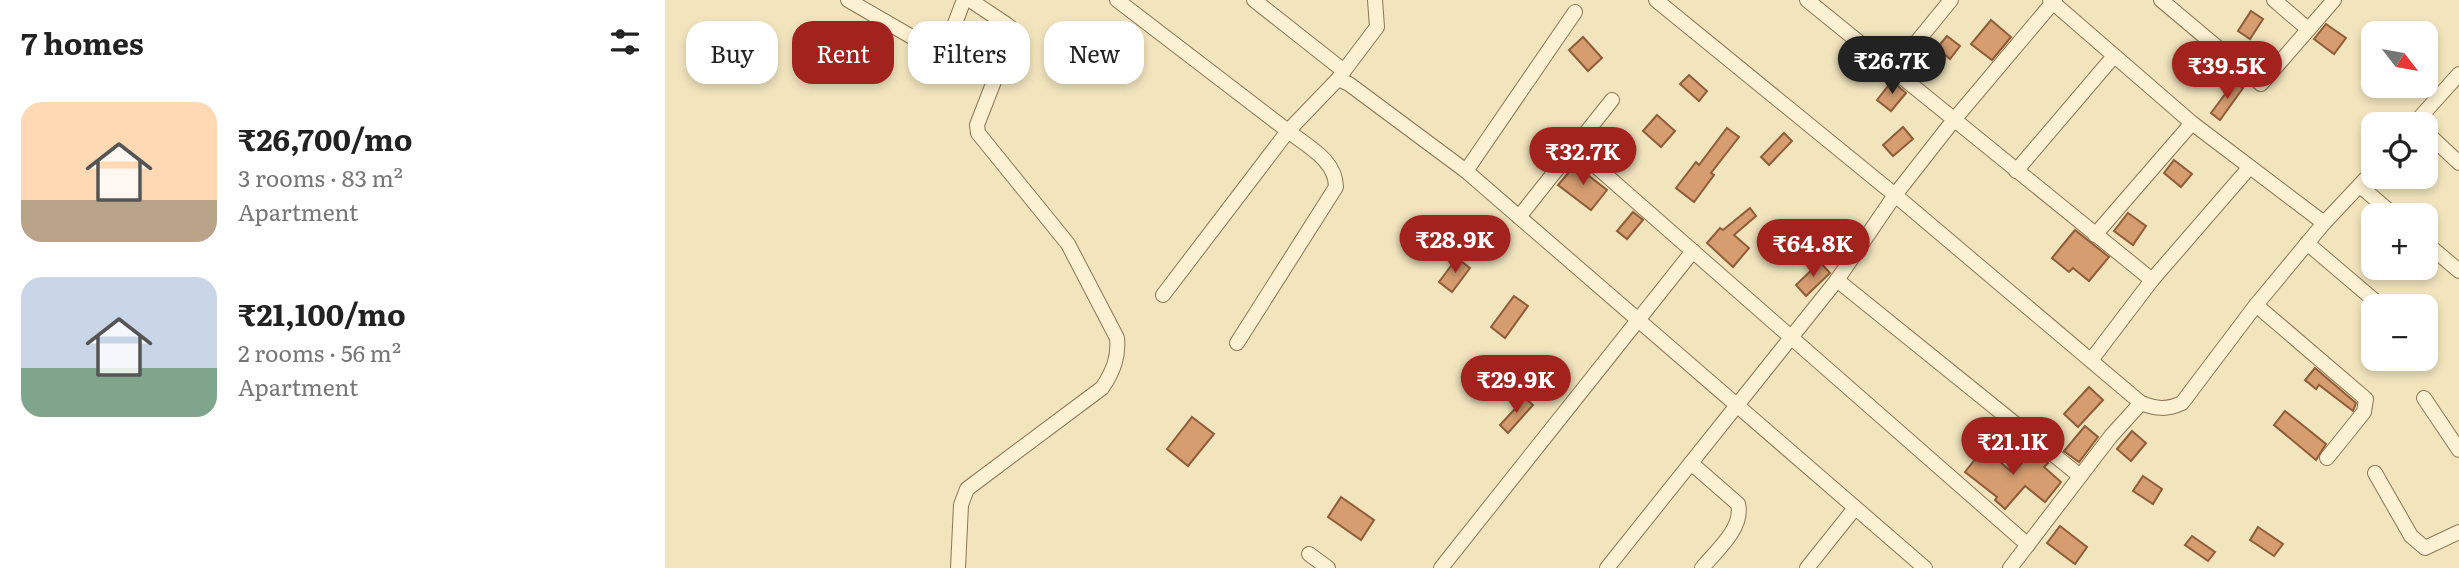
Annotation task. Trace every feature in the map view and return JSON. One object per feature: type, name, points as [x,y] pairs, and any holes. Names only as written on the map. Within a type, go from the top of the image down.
[{"type":"street","points":[[856,2],[931,48],[939,47],[946,40],[964,0]]},
{"type":"street","points":[[958,568],[961,505],[967,489],[1102,388],[1110,377],[1118,349],[1117,338],[1068,244],[978,133],[977,125],[1012,35],[1011,28],[970,0]]},
{"type":"street","points":[[1117,0],[1288,131],[1331,166],[1336,175],[1336,187],[1237,343]]},
{"type":"street","points":[[1254,0],[1349,84],[1466,171],[1925,568]]},
{"type":"street","points":[[1163,295],[1288,131],[1341,75],[1377,27],[1375,0]]},
{"type":"street","points":[[1656,0],[1895,195],[2141,402],[2154,408],[2171,408],[2182,403],[2256,304],[2324,223],[2360,186],[2381,203]]},
{"type":"street","points":[[1807,0],[2152,280]]},
{"type":"street","points":[[1893,71],[1951,0]]},
{"type":"street","points":[[2161,0],[2260,84],[2334,0]]},
{"type":"street","points":[[2274,0],[2308,29]]},
{"type":"street","points":[[1607,568],[1837,281],[1895,195],[1953,121],[2053,1],[2192,123],[2324,223]]},
{"type":"street","points":[[1466,171],[1575,12]]},
{"type":"street","points":[[2016,171],[2114,56]]},
{"type":"street","points":[[2429,112],[2459,74]]},
{"type":"street","points":[[1519,217],[1612,100]]},
{"type":"street","points":[[2095,234],[2192,123]]},
{"type":"street","points":[[2438,143],[2459,163]]},
{"type":"street","points":[[1574,147],[2028,545]]},
{"type":"street","points":[[2091,359],[2152,280],[2249,168]]},
{"type":"street","points":[[2307,243],[2367,294]]},
{"type":"street","points":[[1441,568],[1636,319],[1693,251]]},
{"type":"street","points":[[2438,253],[2459,271]]},
{"type":"street","points":[[1837,281],[2080,476]]},
{"type":"street","points":[[2256,304],[2366,399],[2364,412],[2327,458]]},
{"type":"street","points":[[2424,398],[2459,450]]},
{"type":"street","points":[[2010,568],[2141,402]]},
{"type":"street","points":[[1691,463],[1738,504],[1740,510],[1736,526],[1702,568]]},
{"type":"street","points":[[2375,472],[2411,536],[2425,548],[2459,532]]},
{"type":"street","points":[[1807,568],[1855,508]]},
{"type":"street","points":[[1309,554],[1328,568]]},
{"type":"building","points":[[2251,11],[2263,19],[2250,39],[2238,31]]},
{"type":"building","points":[[1991,20],[2011,37],[1992,60],[1971,44]]},
{"type":"building","points":[[2326,24],[2346,38],[2334,54],[2314,39]]},
{"type":"building","points":[[1947,36],[1960,46],[1950,59],[1937,48]]},
{"type":"building","points":[[1583,37],[1602,58],[1588,71],[1569,50]]},
{"type":"building","points":[[1689,75],[1707,91],[1699,101],[1680,84]]},
{"type":"building","points":[[1892,81],[1906,93],[1891,111],[1877,100]]},
{"type":"building","points":[[2234,82],[2243,88],[2220,120],[2211,113]]},
{"type":"building","points":[[1657,115],[1675,131],[1661,147],[1643,131]]},
{"type":"building","points":[[1903,127],[1913,139],[1893,156],[1883,145]]},
{"type":"building","points":[[1727,128],[1739,137],[1711,173],[1714,175],[1694,202],[1676,188],[1696,162],[1699,165]]},
{"type":"building","points":[[1784,133],[1792,141],[1769,165],[1761,157]]},
{"type":"building","points":[[2174,160],[2192,174],[2181,187],[2164,173]]},
{"type":"building","points":[[1575,165],[1607,190],[1591,210],[1558,185]]},
{"type":"building","points":[[1750,208],[1756,216],[1734,235],[1749,248],[1733,267],[1707,243],[1720,228],[1723,230]]},
{"type":"building","points":[[1633,212],[1643,220],[1627,239],[1617,231]]},
{"type":"building","points":[[2128,213],[2146,226],[2133,245],[2114,231]]},
{"type":"building","points":[[2075,230],[2109,257],[2089,281],[2073,268],[2069,272],[2052,258]]},
{"type":"building","points":[[1457,258],[1470,268],[1452,292],[1439,282]]},
{"type":"building","points":[[1820,262],[1830,273],[1806,296],[1796,285]]},
{"type":"building","points":[[1514,296],[1528,306],[1505,338],[1491,327]]},
{"type":"building","points":[[2315,368],[2356,403],[2353,411],[2319,385],[2316,389],[2305,380]]},
{"type":"building","points":[[2089,387],[2103,400],[2078,427],[2064,414]]},
{"type":"building","points":[[1525,398],[1533,405],[1508,433],[1500,425]]},
{"type":"building","points":[[2285,411],[2326,444],[2316,460],[2274,425]]},
{"type":"building","points":[[1192,417],[1214,434],[1188,466],[1167,449]]},
{"type":"building","points":[[2085,426],[2098,437],[2079,462],[2064,451]]},
{"type":"building","points":[[2132,431],[2146,443],[2131,461],[2117,449]]},
{"type":"building","points":[[1984,448],[2013,473],[2033,451],[2048,463],[2044,467],[2061,482],[2045,502],[2025,486],[2005,509],[1995,500],[1997,497],[1965,472]]},
{"type":"building","points":[[2143,476],[2162,489],[2153,504],[2133,491]]},
{"type":"building","points":[[1341,497],[1374,520],[1361,540],[1328,517]]},
{"type":"building","points":[[2060,526],[2087,547],[2075,564],[2047,543]]},
{"type":"building","points":[[2258,527],[2283,544],[2274,556],[2250,540]]},
{"type":"building","points":[[2192,536],[2215,552],[2208,561],[2185,545]]}]
